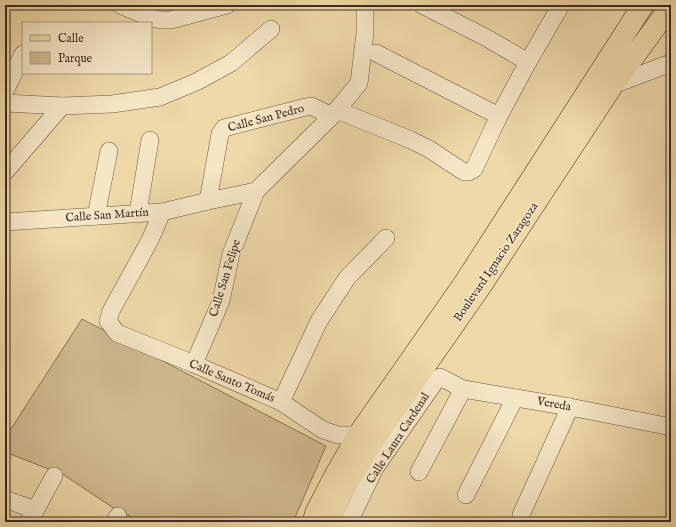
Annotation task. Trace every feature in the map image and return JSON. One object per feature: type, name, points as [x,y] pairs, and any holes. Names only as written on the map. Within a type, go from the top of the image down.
[{"type":"main road","name":"Boulevard Ignacio Zaragoza","points":[[313,522],[316,512],[333,479],[358,435],[465,282],[643,5]]},
{"type":"main road","name":"Boulevard Ignacio Zaragoza","points":[[330,522],[333,512],[346,485],[375,438],[481,286],[613,85],[671,6]]},
{"type":"street","points":[[120,5],[151,18],[161,20],[171,20],[227,5]]},
{"type":"street","points":[[359,83],[365,33],[365,5]]},
{"type":"street","points":[[422,5],[528,62]]},
{"type":"street","points":[[334,113],[411,140],[429,149],[464,172],[469,172],[474,169],[499,116],[561,5]]},
{"type":"street","points":[[5,104],[62,106],[112,104],[160,97],[196,82],[231,63],[272,29]]},
{"type":"street","points":[[5,91],[22,56]]},
{"type":"street","name":"Calle San Felipe","points":[[194,364],[221,301],[231,254],[256,191],[334,113],[359,83],[374,58],[499,116]]},
{"type":"street","points":[[613,85],[671,63]]},
{"type":"street","points":[[5,172],[62,106]]},
{"type":"street","name":"Calle San Pedro","points":[[208,201],[220,134],[224,128],[311,106],[334,113]]},
{"type":"street","points":[[138,213],[150,140]]},
{"type":"street","points":[[96,216],[109,152]]},
{"type":"street","points":[[208,201],[256,191]]},
{"type":"street","name":"Calle San Martín","points":[[5,222],[162,212],[208,201]]},
{"type":"street","name":"Calle Santo Tomás","points":[[162,212],[150,240],[111,311],[108,321],[117,333],[194,364],[281,402],[323,430],[332,434],[358,435]]},
{"type":"street","points":[[281,402],[319,322],[347,278],[386,238]]},
{"type":"street","name":"Vereda","points":[[440,377],[463,389],[570,407],[671,427]]},
{"type":"street","name":"Calle Laura Cardenal","points":[[349,522],[376,468],[437,379],[440,377]]},
{"type":"street","points":[[419,472],[463,389]]},
{"type":"street","points":[[466,495],[515,398]]},
{"type":"street","points":[[522,515],[570,407]]},
{"type":"street","points":[[5,499],[32,516],[54,476]]},
{"type":"green space","points":[[82,319],[326,446],[293,522],[142,522],[115,509],[64,475],[5,452],[5,438]]}]
